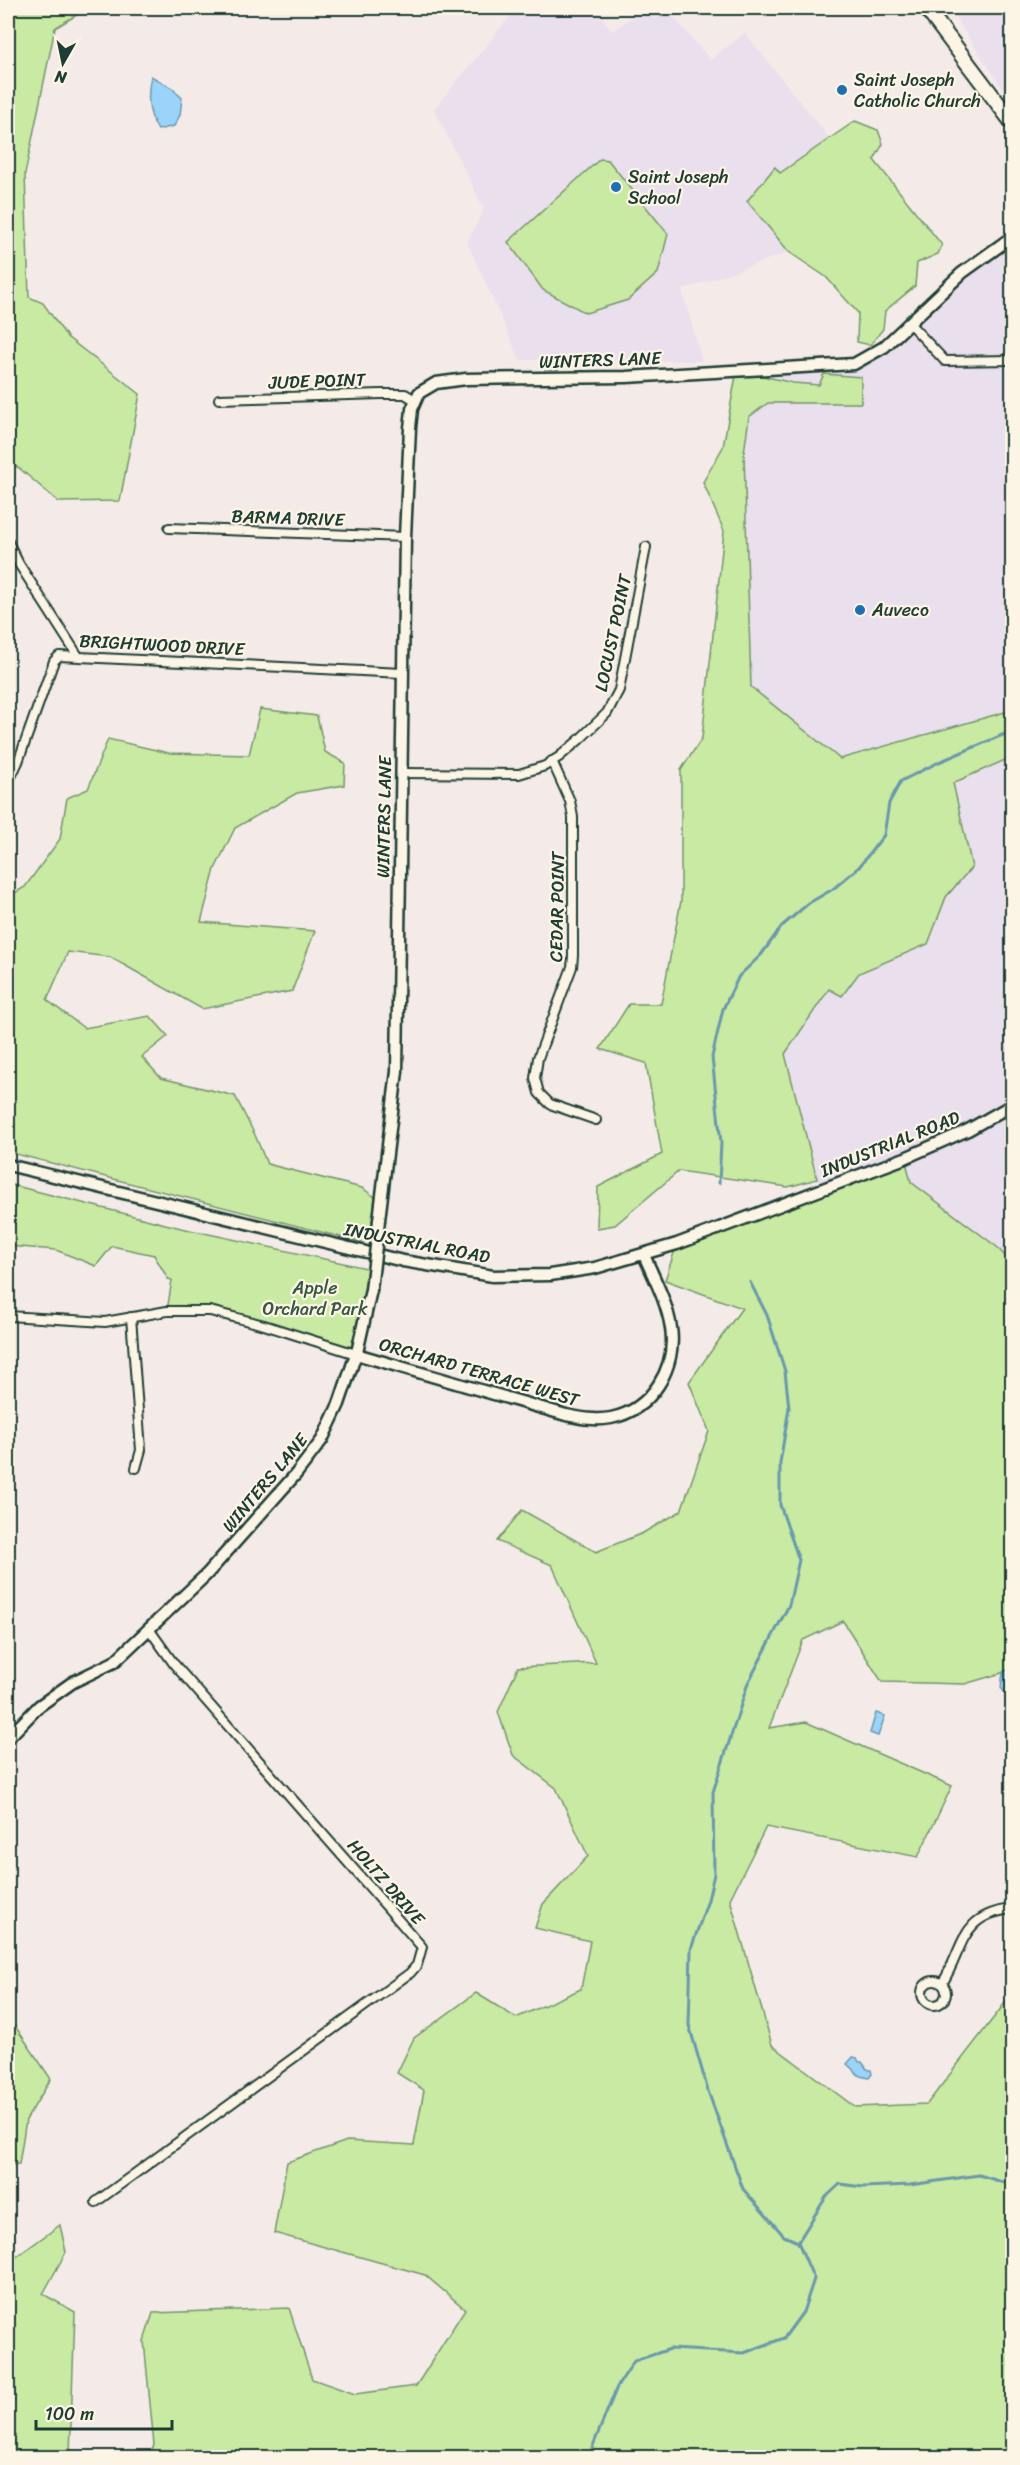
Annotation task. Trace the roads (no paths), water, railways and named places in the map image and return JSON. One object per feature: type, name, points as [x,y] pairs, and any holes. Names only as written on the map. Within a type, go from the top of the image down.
[{"type":"highway","points":[[926,8],[1012,122]]},
{"type":"street","name":"WINTERS LANE","points":[[8,1738],[39,1706],[73,1682],[114,1662],[235,1545],[311,1455],[330,1425],[356,1354],[371,1290],[397,1071],[405,537],[410,428],[418,393],[430,384],[466,379],[626,377],[854,364],[884,347],[962,273],[1012,237]]},
{"type":"street","points":[[910,324],[945,361],[1012,360]]},
{"type":"street","name":"JUDE POINT","points":[[219,399],[405,394],[415,400]]},
{"type":"street","name":"BARMA DRIVE","points":[[169,528],[405,537]]},
{"type":"street","points":[[8,542],[18,564],[78,656]]},
{"type":"street","name":"LOCUST POINT","points":[[402,773],[519,774],[552,762],[592,727],[615,701],[624,669],[646,547]]},
{"type":"street","name":"BRIGHTWOOD DRIVE","points":[[8,783],[18,762],[54,661],[58,656],[402,673]]},
{"type":"street","name":"CEDAR POINT","points":[[552,762],[570,801],[573,817],[573,956],[566,985],[538,1058],[535,1078],[539,1093],[550,1104],[596,1120]]},
{"type":"street","name":"INDUSTRIAL ROAD","points":[[8,1165],[389,1258],[493,1276],[550,1275],[595,1268],[644,1255],[905,1158],[968,1130],[1012,1105]]},
{"type":"street","name":"ORCHARD TERRACE WEST","points":[[356,1354],[566,1415],[588,1420],[613,1418],[636,1408],[650,1396],[660,1384],[671,1352],[671,1329],[666,1308],[644,1255]]},
{"type":"street","points":[[8,1316],[84,1322],[182,1310],[210,1311],[264,1325],[356,1354]]},
{"type":"street","points":[[131,1317],[141,1450],[136,1468]]},
{"type":"street","name":"HOLTZ DRIVE","points":[[96,2202],[410,1973],[417,1965],[422,1947],[174,1664],[149,1629]]},
{"type":"street","points":[[942,1984],[951,1970],[961,1941],[976,1921],[986,1914],[1012,1909]]},
{"type":"water","points":[[151,76],[172,88],[182,98],[180,115],[174,126],[158,130],[154,123],[149,104]]},
{"type":"water","points":[[1012,1668],[1012,1701],[1001,1688],[1003,1672]]},
{"type":"water","points":[[876,1713],[885,1716],[878,1736],[870,1733]]},
{"type":"water","points":[[853,2057],[871,2070],[872,2074],[869,2078],[860,2076],[847,2064]]},
{"type":"waterway","points":[[719,1183],[721,1143],[712,1057],[723,1009],[739,976],[761,955],[782,926],[809,903],[833,889],[859,867],[884,835],[889,803],[901,781],[1012,731]]},
{"type":"waterway","points":[[588,2458],[617,2387],[634,2361],[670,2349],[744,2353],[784,2338],[803,2312],[814,2279],[798,2242],[784,2236],[743,2189],[708,2091],[689,2025],[691,1949],[708,1900],[714,1874],[713,1792],[748,1683],[789,1605],[799,1560],[780,1505],[780,1463],[789,1408],[785,1371],[767,1315],[750,1282]]},
{"type":"waterway","points":[[798,2242],[826,2197],[840,2184],[863,2187],[910,2185],[979,2175],[1012,2185]]},
{"type":"place","name":"Saint Joseph Catholic Church","points":[[842,90]]},
{"type":"place","name":"Saint Joseph School","points":[[616,187]]},
{"type":"place","name":"Auveco","points":[[860,610]]},
{"type":"park label","name":"Apple Orchard Park","points":[[315,1298]]}]
